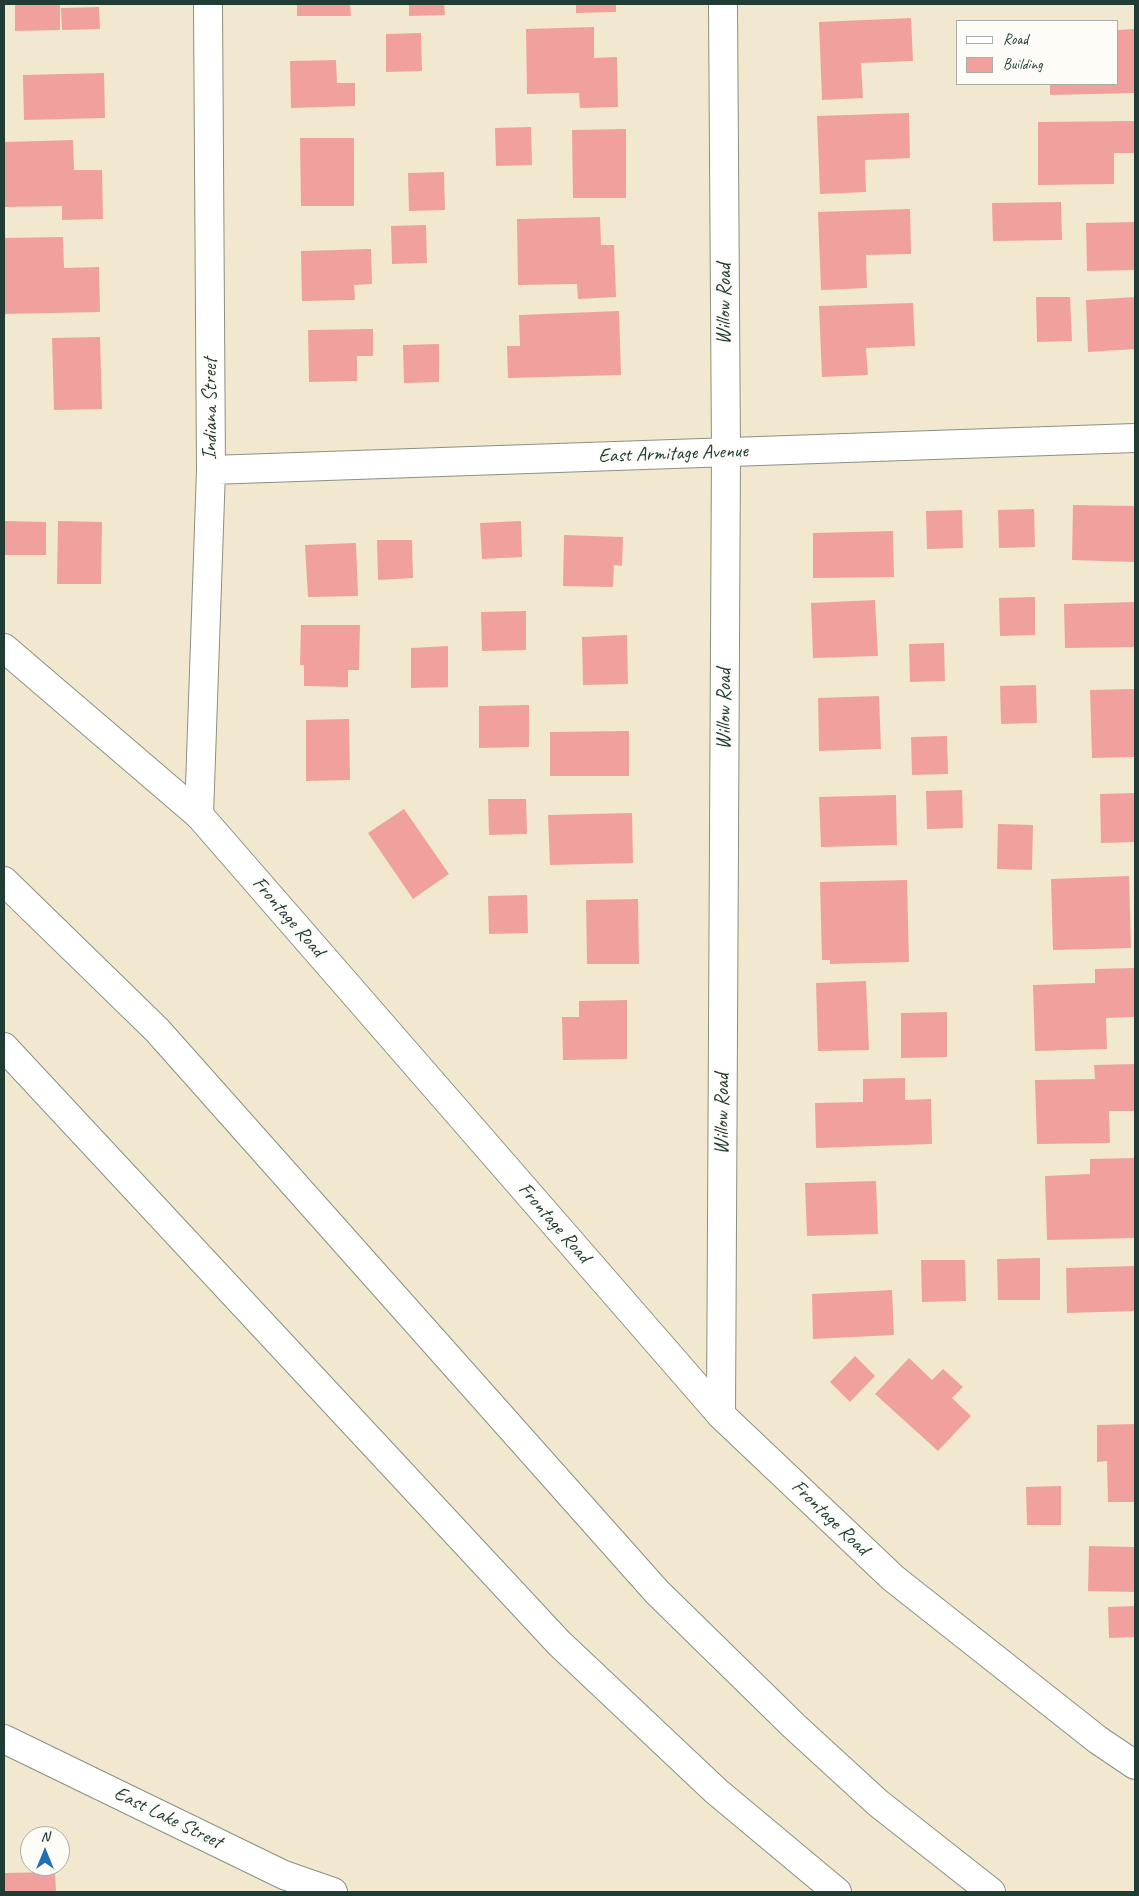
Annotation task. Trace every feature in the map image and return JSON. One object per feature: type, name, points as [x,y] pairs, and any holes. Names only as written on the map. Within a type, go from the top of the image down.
[{"type":"main road","name":"Indiana Street","points":[[199,815],[211,470],[208,4]]},
{"type":"main road","name":"Willow Road","points":[[721,1415],[726,452],[724,4]]},
{"type":"main road","name":"East Armitage Avenue","points":[[211,470],[1135,438]]},
{"type":"main road","name":"Frontage Road","points":[[4,648],[199,815],[721,1415],[893,1578],[1098,1740],[1135,1764]]},
{"type":"main road","points":[[4,881],[157,1030],[657,1592],[794,1726],[878,1803],[991,1892]]},
{"type":"main road","points":[[4,1047],[559,1643],[716,1791],[837,1892]]},
{"type":"main road","name":"East Lake Street","points":[[4,1739],[284,1875],[334,1892]]},
{"type":"building","points":[[15,4],[60,4],[60,30],[15,31]]},
{"type":"building","points":[[297,4],[350,4],[351,16],[297,16]]},
{"type":"building","points":[[409,4],[444,4],[445,15],[409,16]]},
{"type":"building","points":[[576,4],[616,4],[616,12],[576,13]]},
{"type":"building","points":[[99,7],[100,29],[62,30],[61,8]]},
{"type":"building","points":[[911,18],[913,61],[861,63],[863,98],[822,100],[819,22]]},
{"type":"building","points":[[594,27],[594,58],[617,57],[618,107],[580,108],[579,93],[527,94],[526,29]]},
{"type":"building","points":[[1135,29],[1135,93],[1050,95],[1050,85],[1119,85],[1119,30]]},
{"type":"building","points":[[421,33],[422,71],[386,72],[386,34]]},
{"type":"building","points":[[336,60],[337,83],[355,83],[355,106],[291,108],[290,61]]},
{"type":"building","points":[[104,73],[105,118],[24,120],[23,75]]},
{"type":"building","points":[[909,113],[910,158],[865,160],[866,192],[820,194],[817,116]]},
{"type":"building","points":[[1135,121],[1135,153],[1114,153],[1114,184],[1038,185],[1038,122]]},
{"type":"building","points":[[531,127],[532,165],[496,166],[495,128]]},
{"type":"building","points":[[626,129],[626,198],[573,198],[572,130]]},
{"type":"building","points":[[300,138],[354,138],[354,206],[301,206]]},
{"type":"building","points":[[73,140],[74,170],[102,170],[103,219],[62,220],[62,206],[4,207],[4,142]]},
{"type":"building","points":[[444,172],[445,210],[409,211],[408,173]]},
{"type":"building","points":[[1061,202],[1062,240],[993,241],[992,203]]},
{"type":"building","points":[[910,209],[911,254],[866,255],[867,288],[821,290],[818,212]]},
{"type":"building","points":[[600,217],[601,245],[614,245],[616,297],[578,299],[577,284],[518,285],[517,219]]},
{"type":"building","points":[[1135,222],[1135,270],[1087,271],[1086,223]]},
{"type":"building","points":[[426,225],[427,263],[392,264],[391,226]]},
{"type":"building","points":[[63,237],[64,268],[99,267],[100,312],[4,314],[4,238]]},
{"type":"building","points":[[371,249],[372,284],[354,285],[355,300],[302,301],[301,251]]},
{"type":"building","points":[[1036,297],[1070,297],[1072,341],[1037,342]]},
{"type":"building","points":[[1135,297],[1135,349],[1088,352],[1086,300]]},
{"type":"building","points":[[913,303],[915,346],[866,348],[868,375],[822,377],[819,306]]},
{"type":"building","points":[[619,311],[621,375],[508,378],[507,346],[520,346],[519,315]]},
{"type":"building","points":[[373,329],[373,356],[357,356],[357,381],[309,382],[308,330]]},
{"type":"building","points":[[100,337],[102,409],[54,410],[52,338]]},
{"type":"building","points":[[439,344],[439,382],[404,383],[403,345]]},
{"type":"building","points":[[1073,505],[1135,506],[1135,562],[1072,560]]},
{"type":"building","points":[[1034,509],[1035,547],[999,548],[998,510]]},
{"type":"building","points":[[962,510],[963,548],[927,549],[926,511]]},
{"type":"building","points":[[4,521],[46,522],[46,555],[4,555]]},
{"type":"building","points":[[58,521],[102,522],[101,584],[57,584]]},
{"type":"building","points":[[521,521],[522,557],[482,559],[480,523]]},
{"type":"building","points":[[893,531],[894,577],[813,578],[813,533]]},
{"type":"building","points":[[564,535],[623,537],[622,566],[614,565],[613,587],[563,586]]},
{"type":"building","points":[[377,540],[412,540],[413,578],[378,580]]},
{"type":"building","points":[[356,543],[358,596],[308,597],[305,545]]},
{"type":"building","points":[[1035,597],[1035,635],[1000,636],[999,598]]},
{"type":"building","points":[[875,600],[878,656],[813,658],[811,603]]},
{"type":"building","points":[[1135,602],[1135,647],[1065,648],[1064,604]]},
{"type":"building","points":[[526,611],[526,650],[482,651],[481,612]]},
{"type":"building","points":[[301,625],[360,625],[359,670],[348,670],[348,687],[304,686],[304,665],[300,665]]},
{"type":"building","points":[[627,635],[628,684],[583,685],[582,637]]},
{"type":"building","points":[[944,643],[945,681],[910,682],[909,644]]},
{"type":"building","points":[[448,646],[448,687],[411,688],[411,648]]},
{"type":"building","points":[[1036,685],[1037,723],[1001,724],[1000,686]]},
{"type":"building","points":[[1135,689],[1135,757],[1092,758],[1090,690]]},
{"type":"building","points":[[879,696],[881,749],[819,751],[818,698]]},
{"type":"building","points":[[529,705],[529,747],[479,748],[479,706]]},
{"type":"building","points":[[349,719],[350,780],[306,781],[306,720]]},
{"type":"building","points":[[629,731],[629,776],[550,776],[550,732]]},
{"type":"building","points":[[947,736],[948,774],[912,775],[911,737]]},
{"type":"building","points":[[962,790],[963,828],[927,829],[926,791]]},
{"type":"building","points":[[1135,793],[1135,842],[1101,843],[1100,794]]},
{"type":"building","points":[[896,795],[897,845],[821,847],[819,797]]},
{"type":"building","points":[[488,799],[526,799],[527,834],[489,835]]},
{"type":"building","points":[[404,809],[449,874],[413,899],[368,833]]},
{"type":"building","points":[[632,813],[633,863],[550,865],[548,815]]},
{"type":"building","points":[[998,824],[1033,825],[1032,870],[997,869]]},
{"type":"building","points":[[1129,876],[1131,948],[1053,950],[1051,879]]},
{"type":"building","points":[[907,880],[909,962],[830,964],[830,960],[822,960],[820,882]]},
{"type":"building","points":[[527,895],[528,933],[489,934],[488,896]]},
{"type":"building","points":[[638,899],[639,964],[587,964],[586,900]]},
{"type":"building","points":[[1134,968],[1135,1017],[1106,1018],[1107,1049],[1035,1051],[1033,985],[1095,983],[1095,969]]},
{"type":"building","points":[[866,981],[869,1050],[818,1051],[816,983]]},
{"type":"building","points":[[627,1000],[627,1059],[563,1060],[562,1017],[579,1017],[579,1001]]},
{"type":"building","points":[[947,1012],[947,1057],[901,1058],[901,1013]]},
{"type":"building","points":[[1135,1064],[1135,1111],[1109,1111],[1110,1143],[1037,1144],[1035,1080],[1095,1079],[1094,1065]]},
{"type":"building","points":[[905,1078],[905,1100],[931,1099],[932,1144],[816,1148],[815,1103],[863,1102],[863,1079]]},
{"type":"building","points":[[1134,1158],[1135,1238],[1047,1240],[1045,1176],[1090,1174],[1090,1159]]},
{"type":"building","points":[[876,1181],[878,1234],[807,1236],[805,1183]]},
{"type":"building","points":[[1040,1258],[1040,1300],[998,1300],[997,1259]]},
{"type":"building","points":[[921,1260],[965,1260],[966,1301],[922,1302]]},
{"type":"building","points":[[1135,1266],[1135,1311],[1067,1313],[1066,1268]]},
{"type":"building","points":[[892,1290],[894,1335],[813,1339],[812,1294]]},
{"type":"building","points":[[855,1356],[875,1376],[850,1402],[830,1382]]},
{"type":"building","points":[[909,1358],[932,1380],[943,1369],[963,1387],[952,1398],[971,1416],[938,1451],[875,1394]]},
{"type":"building","points":[[1135,1424],[1135,1502],[1108,1502],[1107,1461],[1097,1462],[1097,1425]]},
{"type":"building","points":[[1061,1486],[1061,1525],[1027,1525],[1026,1487]]},
{"type":"building","points":[[1089,1546],[1135,1547],[1135,1592],[1088,1591]]},
{"type":"building","points":[[1135,1606],[1135,1637],[1109,1638],[1108,1607]]},
{"type":"building","points":[[4,1873],[20,1873],[20,1876],[55,1876],[56,1892],[4,1892]]}]
